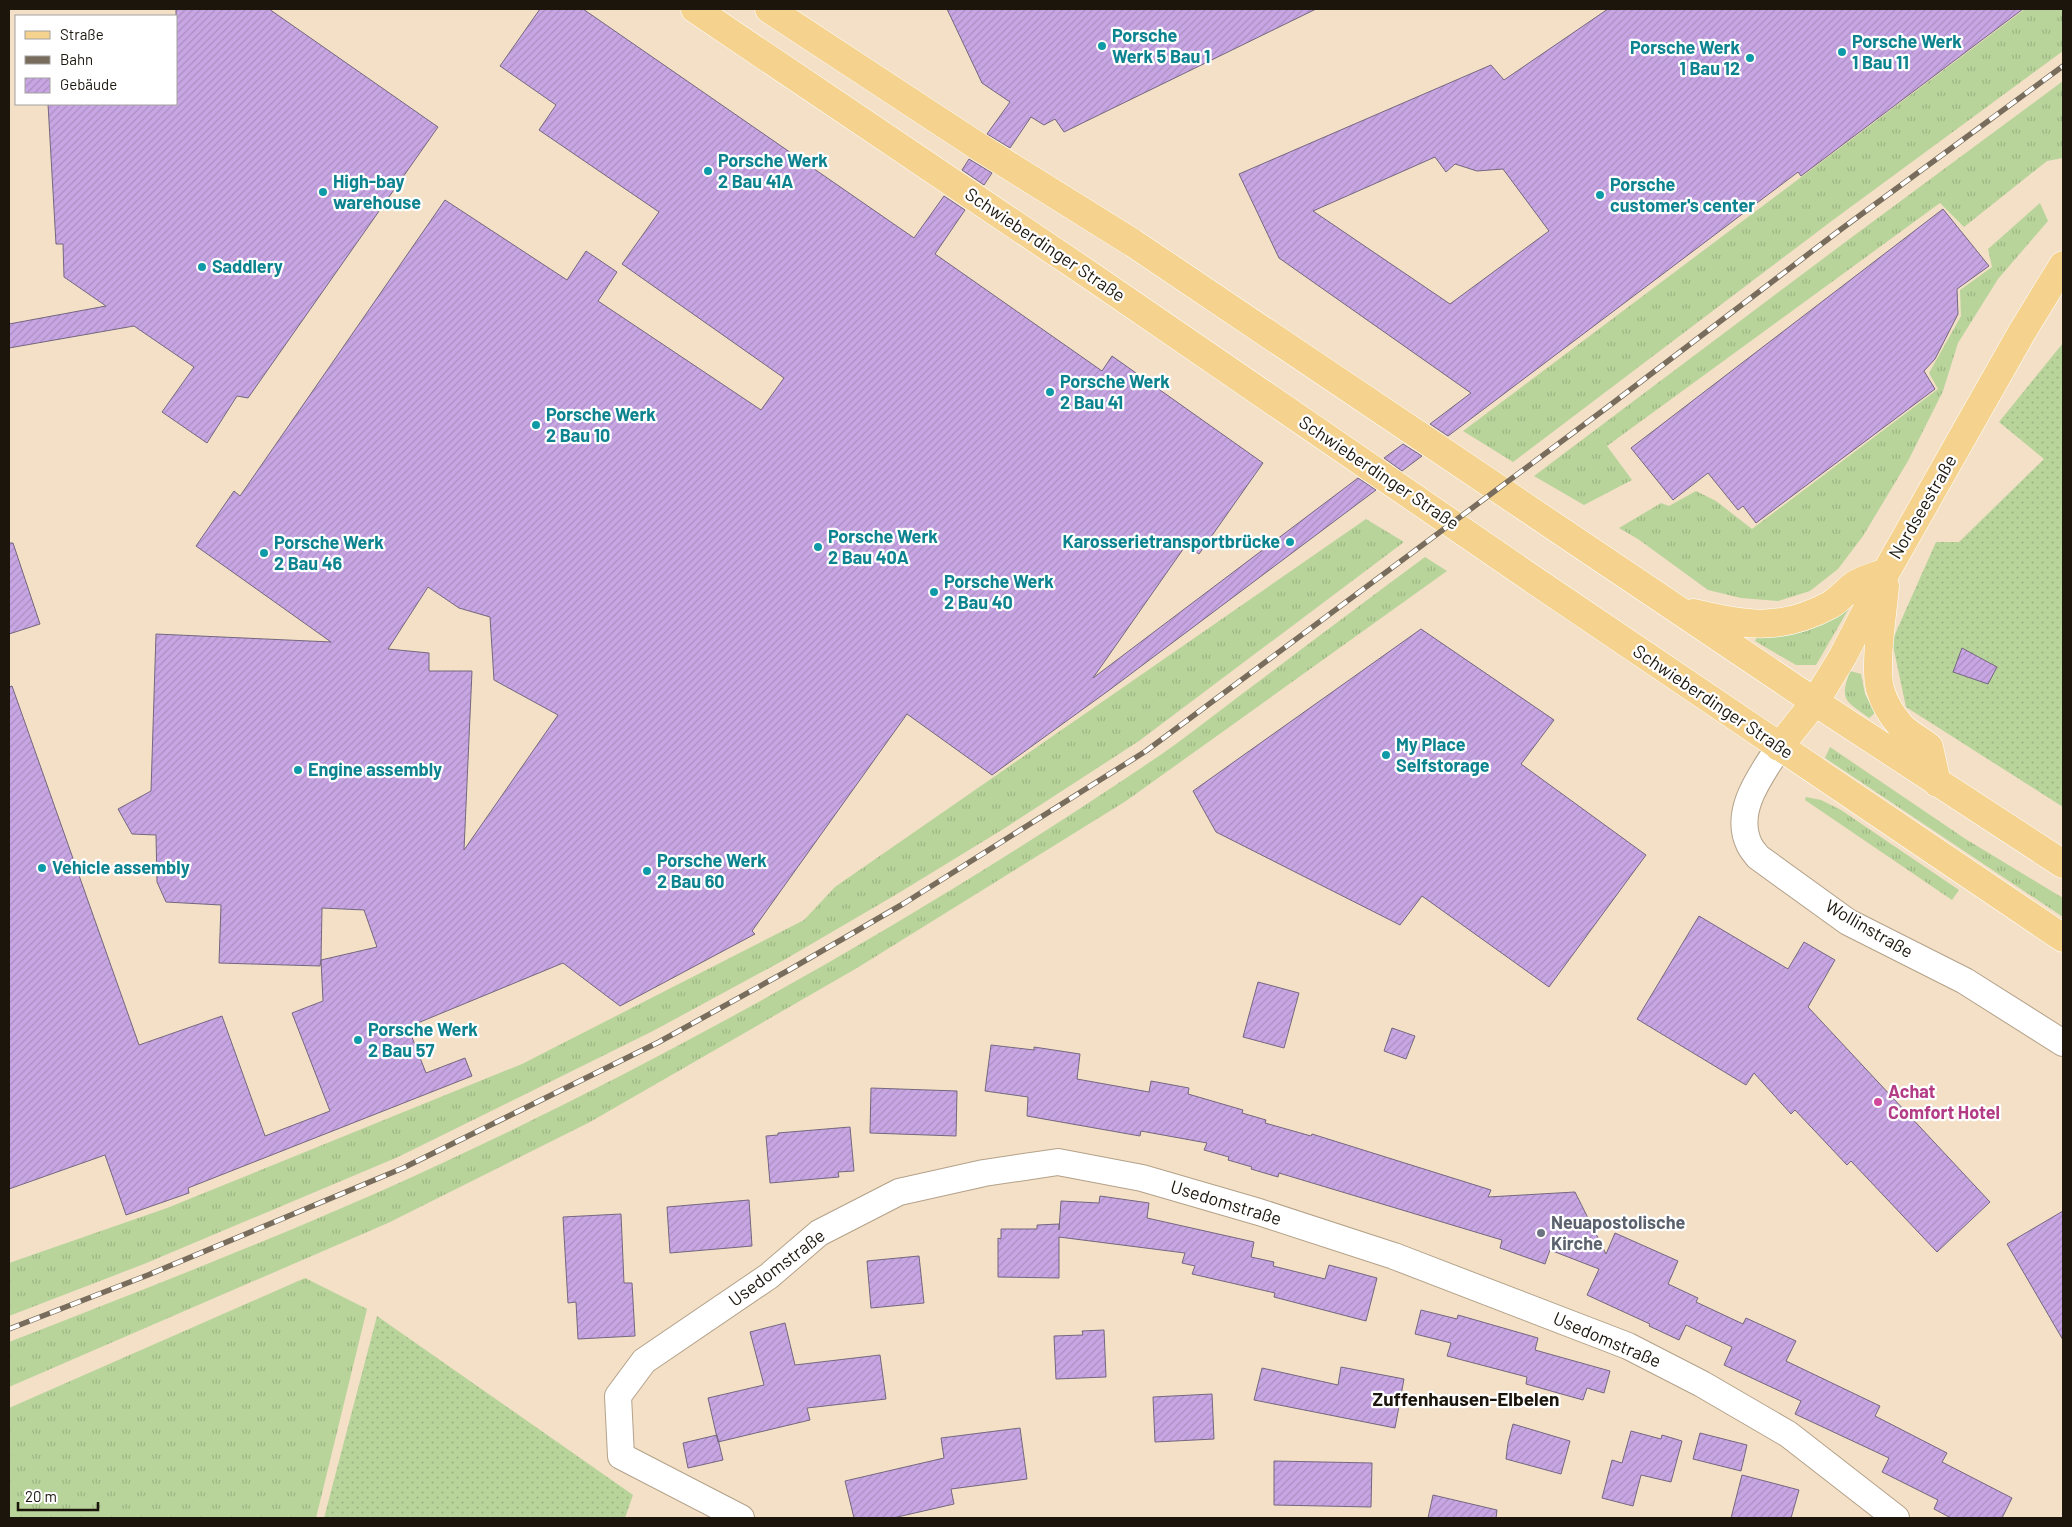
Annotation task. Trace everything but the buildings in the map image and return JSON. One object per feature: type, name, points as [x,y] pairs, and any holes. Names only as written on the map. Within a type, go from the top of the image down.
[{"type":"main road","name":"Schwieberdinger Straße","points":[[695,9],[1094,278],[2063,938]]},
{"type":"main road","points":[[768,9],[976,145],[1133,243],[1679,611],[1937,783],[2063,864]]},
{"type":"main road","name":"Nordseestraße","points":[[1780,747],[1816,702],[1844,656],[1886,572],[2022,332],[2063,264]]},
{"type":"main road","points":[[1679,611],[1740,624],[1779,624],[1795,620],[1832,604],[1856,584],[1886,572],[1879,660],[1880,689],[1888,708],[1902,727],[1929,747],[1937,783]]},
{"type":"street","name":"Wollinstraße","points":[[1780,747],[1754,788],[1747,804],[1745,830],[1749,845],[1758,857],[1848,922],[1965,981],[2063,1043]]},
{"type":"street","name":"Usedomstraße","points":[[741,1518],[621,1456],[618,1396],[644,1361],[769,1276],[819,1233],[899,1192],[984,1173],[1058,1162],[1142,1178],[1259,1212],[1394,1256],[1628,1346],[1702,1384],[1788,1434],[1896,1518]]},
{"type":"green space","points":[[2025,9],[2063,9],[2063,51],[1833,220],[1513,462],[1463,431]]},
{"type":"green space","points":[[2063,81],[2063,158],[2047,161],[1964,227],[1940,203],[1607,446],[1632,480],[1584,505],[1534,476],[1848,240]]},
{"type":"green space","points":[[2040,203],[2048,221],[1998,279],[1958,343],[1943,391],[1908,461],[1863,536],[1838,569],[1810,591],[1778,601],[1741,598],[1708,590],[1638,539],[1619,528],[1661,503],[1669,506],[1696,491],[1716,501],[1752,529],[1938,389],[1929,373],[1961,316],[1960,290],[1992,267],[1988,249]]},
{"type":"green space","points":[[2063,343],[2063,807],[1906,707],[1892,641],[1936,542],[1959,542],[2044,459],[1999,422]]},
{"type":"green space","points":[[1366,519],[1404,542],[1139,741],[1005,828],[897,894],[784,960],[653,1031],[398,1157],[144,1264],[9,1316],[9,1263],[167,1208],[522,1064],[804,920],[835,887]]},
{"type":"green space","points":[[1425,557],[1447,571],[1126,801],[857,968],[590,1122],[388,1223],[9,1387],[9,1342],[311,1221],[410,1178],[506,1133],[695,1037],[881,932],[1062,820],[1162,754]]},
{"type":"green space","points":[[1841,607],[1848,610],[1816,665],[1796,665],[1755,641],[1758,635]]},
{"type":"green space","points":[[1850,671],[1861,674],[1865,694],[1875,713],[1869,718],[1850,703],[1845,695]]},
{"type":"green space","points":[[1830,747],[1964,838],[2063,898],[2063,917],[1825,758]]},
{"type":"green space","points":[[1806,797],[1821,800],[1841,810],[1959,890],[1952,900],[1805,800]]},
{"type":"green space","points":[[305,1278],[367,1309],[316,1518],[9,1518],[9,1408]]},
{"type":"green space","points":[[377,1316],[633,1495],[625,1518],[324,1518]]},
{"type":"railway","points":[[9,1329],[148,1275],[403,1168],[659,1042],[903,904],[1146,751],[1605,409],[1840,230],[2063,66]]},
{"type":"place","name":"Porsche Werk 5 Bau 1","points":[[1102,46]]},
{"type":"place","name":"Porsche Werk 1 Bau 11","points":[[1842,52]]},
{"type":"place","name":"Porsche Werk 1 Bau 12","points":[[1750,58]]},
{"type":"place","name":"Porsche Werk 2 Bau 41A","points":[[708,171]]},
{"type":"place","name":"High-bay warehouse","points":[[323,192]]},
{"type":"place","name":"Porsche customer's center","points":[[1600,195]]},
{"type":"place","name":"Saddlery","points":[[202,267]]},
{"type":"place","name":"Porsche Werk 2 Bau 41","points":[[1050,392]]},
{"type":"place","name":"Porsche Werk 2 Bau 10","points":[[536,425]]},
{"type":"place","name":"Karosserietransportbrücke","points":[[1290,542]]},
{"type":"place","name":"Porsche Werk 2 Bau 40A","points":[[818,547]]},
{"type":"place","name":"Porsche Werk 2 Bau 46","points":[[264,553]]},
{"type":"place","name":"Porsche Werk 2 Bau 40","points":[[934,592]]},
{"type":"place","name":"My Place Selfstorage","points":[[1386,755]]},
{"type":"place","name":"Engine assembly","points":[[298,770]]},
{"type":"place","name":"Vehicle assembly","points":[[42,868]]},
{"type":"place","name":"Porsche Werk 2 Bau 60","points":[[647,871]]},
{"type":"place","name":"Porsche Werk 2 Bau 57","points":[[358,1040]]},
{"type":"place","name":"Achat Comfort Hotel","points":[[1878,1102]]},
{"type":"place","name":"Neuapostolische Kirche","points":[[1541,1233]]},
{"type":"district","name":"Zuffenhausen-Elbelen","points":[[1466,1399]]}]
